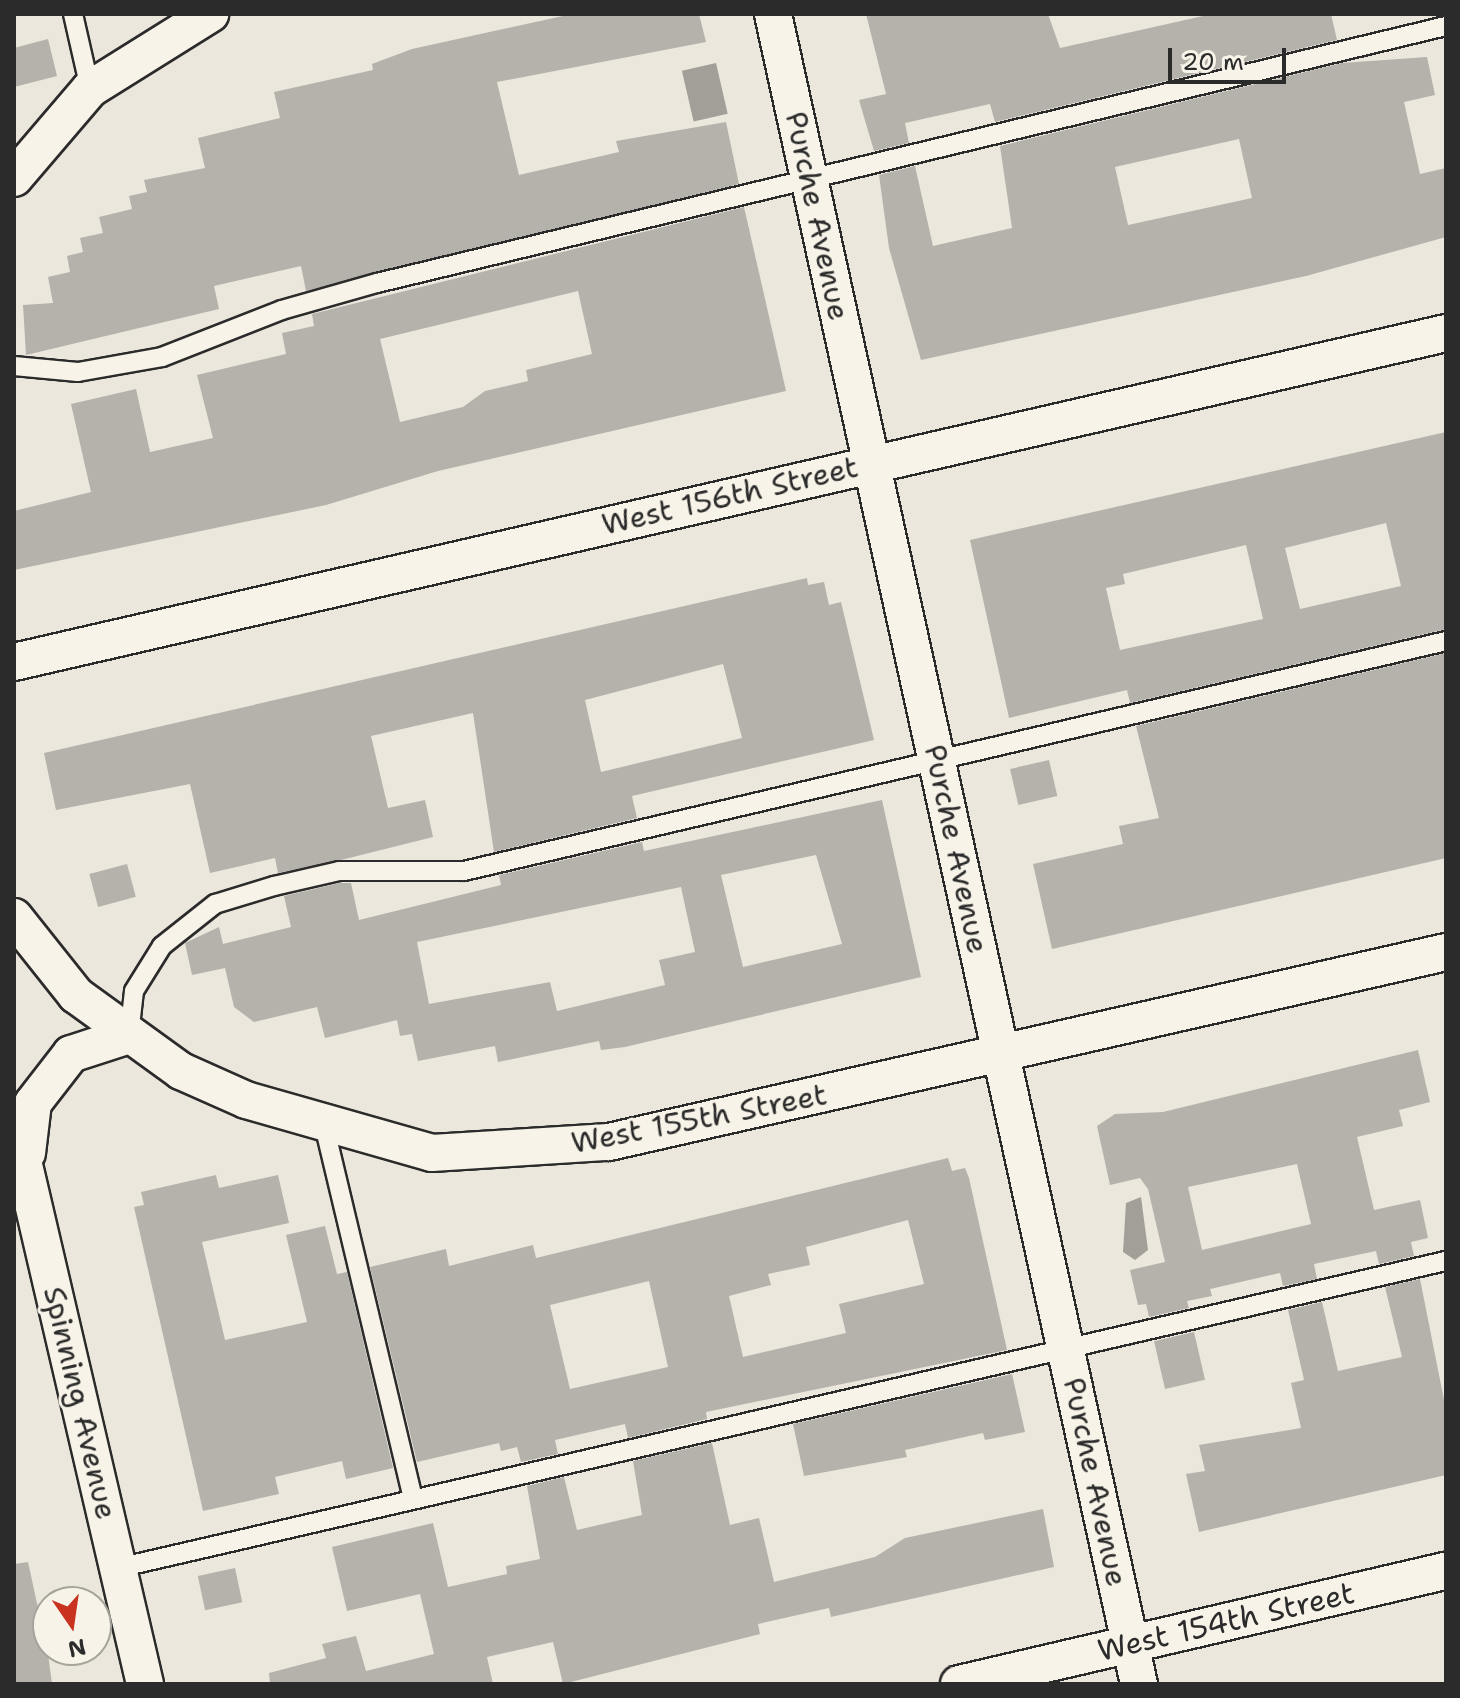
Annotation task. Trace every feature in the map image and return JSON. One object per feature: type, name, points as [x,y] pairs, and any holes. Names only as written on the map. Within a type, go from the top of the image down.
[{"type":"street","points":[[14,178],[90,89],[210,14]]},
{"type":"street","name":"Purche Avenue","points":[[773,14],[1139,1684]]},
{"type":"street","name":"West 156th Street","points":[[14,662],[1446,333]]},
{"type":"street","name":"West 155th Street","points":[[14,917],[76,995],[181,1071],[324,1125],[432,1153],[515,1153],[609,1142],[1002,1056],[1446,952]]},
{"type":"street","points":[[25,1171],[33,1103],[71,1054],[129,1035]]},
{"type":"street","name":"Spinning Avenue","points":[[14,1122],[145,1684]]},
{"type":"street","name":"West 154th Street","points":[[959,1684],[1446,1571]]},
{"type":"lane","points":[[73,14],[90,89]]},
{"type":"lane","points":[[14,366],[78,372],[162,357],[282,310],[377,283],[1446,26]]},
{"type":"lane","points":[[129,1035],[134,991],[162,946],[215,904],[339,871],[464,871],[1446,641]]},
{"type":"lane","points":[[324,1125],[413,1499]]},
{"type":"lane","points":[[118,1568],[1446,1261]]},
{"type":"shaded area","points":[[716,63],[728,114],[694,122],[682,71]]},
{"type":"shaded area","points":[[1141,1197],[1148,1250],[1135,1260],[1123,1252],[1126,1203]]},
{"type":"building","points":[[572,14],[699,14],[706,42],[497,82],[519,175],[619,152],[616,141],[726,122],[739,184],[306,291],[301,266],[214,286],[219,309],[26,355],[23,305],[53,303],[48,277],[70,272],[67,256],[83,252],[80,238],[103,233],[99,217],[132,209],[129,196],[147,192],[144,180],[205,168],[198,138],[280,118],[274,92],[373,70],[372,64],[412,49]]},
{"type":"building","points":[[866,14],[1048,14],[1060,48],[1212,14],[1331,14],[1337,40],[995,122],[990,104],[905,123],[909,143],[874,151],[859,100],[886,94]]},
{"type":"building","points":[[48,39],[57,76],[14,87],[14,48]]},
{"type":"building","points":[[1427,57],[1435,95],[1404,102],[1420,174],[1446,168],[1446,237],[1306,276],[921,360],[889,248],[879,175],[915,166],[933,246],[1012,228],[1000,146],[1342,63]],"holes":[[[1239,139],[1252,198],[1128,225],[1115,167]]]},
{"type":"building","points":[[744,207],[786,391],[438,471],[326,505],[14,570],[14,511],[91,492],[71,404],[136,389],[150,452],[213,438],[197,375],[286,354],[282,333],[314,326],[312,314]],"holes":[[[578,291],[592,354],[526,370],[528,381],[485,391],[463,407],[400,422],[380,339]]]},
{"type":"building","points":[[1446,432],[1446,629],[1130,703],[1127,690],[1009,718],[970,540]],"holes":[[[1386,523],[1401,586],[1300,609],[1285,548]],[[1246,545],[1263,619],[1120,650],[1106,588],[1125,584],[1123,574]]]},
{"type":"building","points":[[807,578],[808,585],[824,582],[829,605],[841,602],[874,740],[632,796],[637,818],[494,852],[473,713],[371,736],[388,808],[425,800],[433,837],[278,873],[275,858],[210,873],[190,784],[56,810],[44,753]],"holes":[[[723,664],[742,738],[601,772],[585,700]]]},
{"type":"building","points":[[1446,653],[1446,858],[1052,949],[1033,864],[1123,844],[1119,826],[1159,818],[1136,726]]},
{"type":"building","points":[[1049,760],[1057,796],[1018,805],[1010,769]]},
{"type":"building","points":[[882,800],[921,977],[625,1047],[601,1050],[599,1041],[498,1062],[495,1046],[418,1061],[412,1034],[400,1036],[397,1020],[325,1038],[317,1007],[254,1022],[234,1007],[225,968],[192,975],[185,943],[219,927],[223,944],[291,927],[284,896],[351,883],[359,920],[501,885],[499,875],[642,842],[644,851]],"holes":[[[816,855],[842,944],[743,967],[721,875]],[[681,887],[695,952],[659,960],[665,985],[557,1011],[550,982],[429,1004],[417,942]]]},
{"type":"building","points":[[127,864],[136,897],[98,907],[89,874]]},
{"type":"building","points":[[1418,1050],[1430,1102],[1399,1110],[1403,1126],[1357,1137],[1374,1210],[1420,1200],[1428,1238],[1411,1242],[1414,1256],[1379,1264],[1376,1251],[1314,1264],[1317,1279],[1283,1286],[1280,1273],[1210,1289],[1212,1296],[1187,1301],[1189,1308],[1149,1317],[1146,1304],[1138,1305],[1130,1270],[1165,1262],[1148,1189],[1140,1178],[1110,1185],[1097,1126],[1115,1114],[1163,1112]],"holes":[[[1297,1164],[1311,1224],[1202,1250],[1188,1187]]]},
{"type":"building","points":[[948,1158],[952,1171],[965,1168],[969,1178],[1007,1350],[706,1412],[707,1419],[628,1438],[625,1424],[555,1440],[558,1454],[521,1462],[517,1447],[501,1451],[499,1443],[417,1462],[370,1267],[446,1249],[449,1266],[533,1245],[536,1258]],"holes":[[[908,1220],[924,1284],[839,1304],[846,1333],[743,1357],[729,1296],[771,1285],[768,1274],[810,1265],[806,1247]],[[649,1281],[668,1367],[570,1389],[550,1305]]]},
{"type":"building","points":[[216,1175],[219,1188],[278,1175],[289,1223],[202,1242],[225,1340],[307,1322],[286,1235],[325,1226],[337,1274],[347,1272],[393,1468],[346,1479],[342,1461],[275,1477],[279,1494],[203,1511],[134,1207],[144,1205],[141,1192]]},
{"type":"building","points":[[1420,1279],[1446,1410],[1446,1475],[1199,1532],[1186,1474],[1205,1471],[1199,1445],[1301,1428],[1291,1383],[1304,1380],[1288,1310],[1322,1302],[1338,1371],[1402,1357],[1385,1287]]},
{"type":"building","points":[[1194,1332],[1205,1380],[1165,1389],[1154,1341]]},
{"type":"building","points":[[1012,1374],[1025,1432],[985,1440],[983,1433],[905,1450],[907,1457],[804,1476],[793,1424]]},
{"type":"building","points":[[712,1443],[730,1525],[759,1518],[774,1582],[875,1557],[905,1538],[1043,1509],[1054,1567],[831,1617],[829,1608],[758,1624],[760,1634],[563,1684],[553,1642],[487,1657],[493,1684],[270,1684],[269,1673],[326,1658],[322,1644],[356,1636],[366,1671],[434,1654],[420,1594],[347,1611],[332,1547],[433,1523],[448,1587],[507,1574],[506,1566],[540,1559],[527,1486],[564,1477],[577,1530],[642,1515],[633,1461]]},
{"type":"building","points":[[28,1562],[33,1586],[32,1666],[50,1666],[52,1684],[14,1684],[14,1564]]},
{"type":"building","points":[[235,1568],[242,1602],[205,1610],[198,1576]]}]
